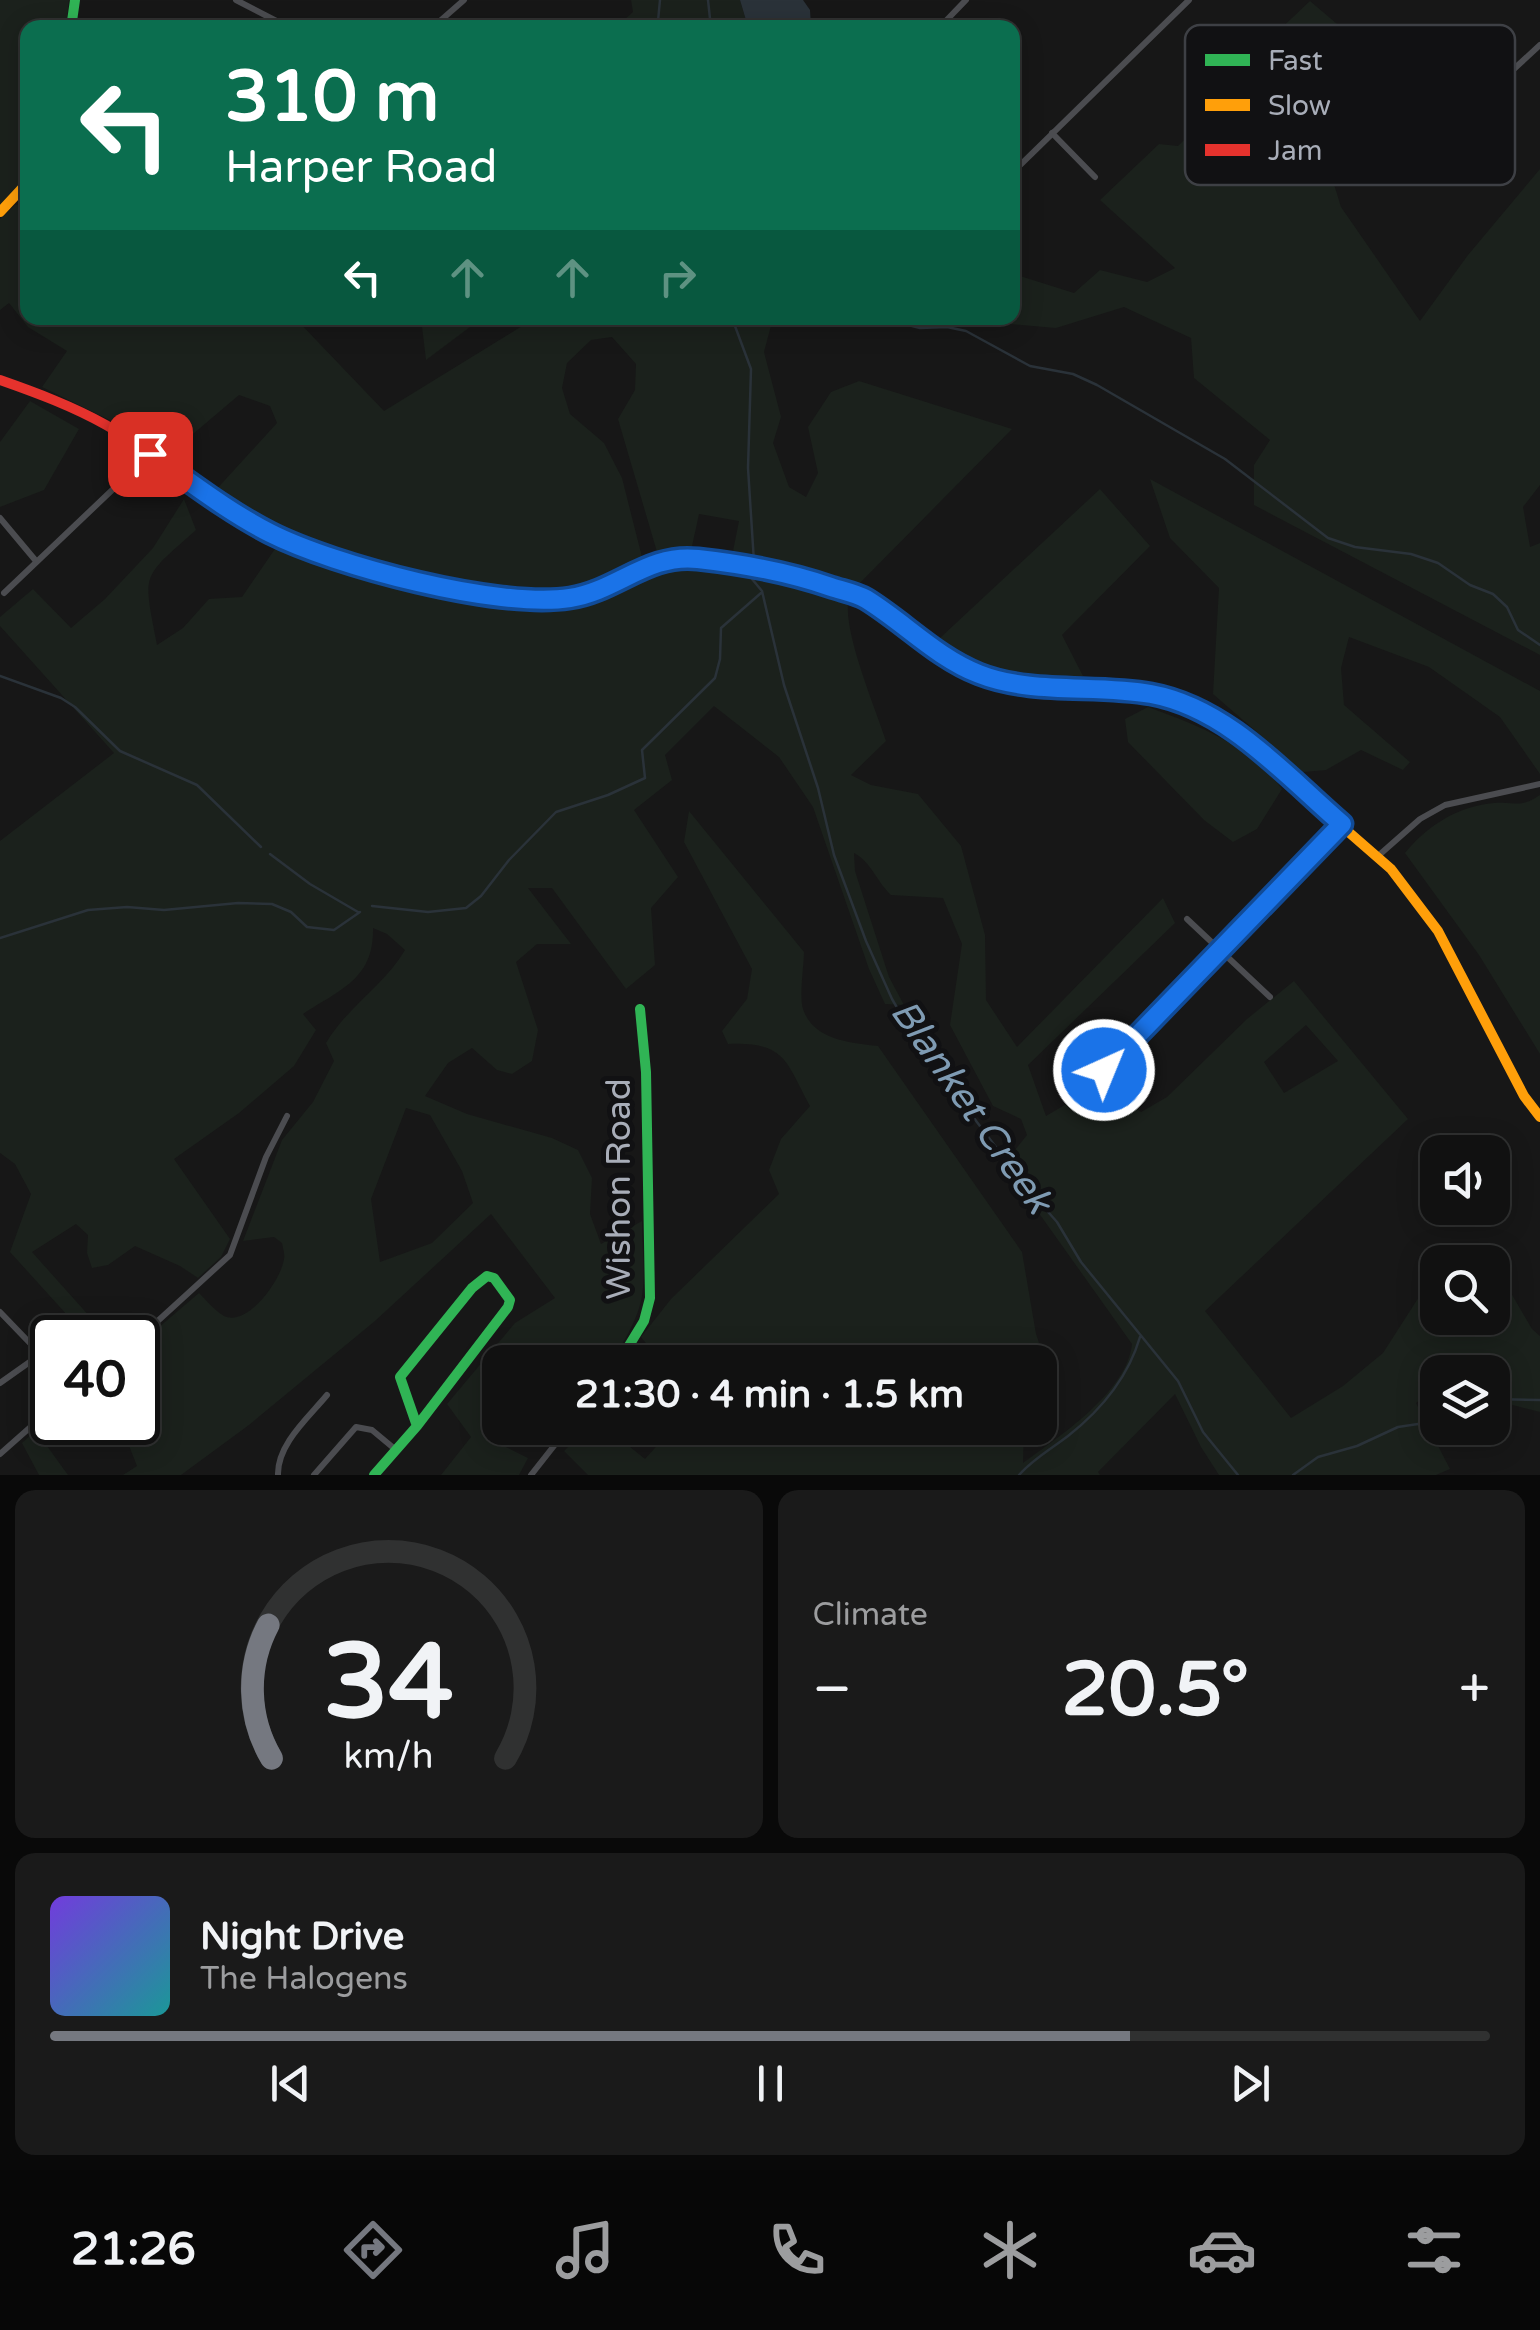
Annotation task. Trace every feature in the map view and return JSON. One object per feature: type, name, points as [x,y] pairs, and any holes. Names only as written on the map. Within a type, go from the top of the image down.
[{"type":"street","points":[[236,0],[275,20]]},
{"type":"street","points":[[441,20],[464,0]]},
{"type":"street","points":[[947,20],[966,0]]},
{"type":"street","points":[[1020,164],[1189,0]]},
{"type":"street","points":[[1515,69],[1540,46]]},
{"type":"street","points":[[1052,133],[1095,177]]},
{"type":"street","points":[[0,212],[20,191]]},
{"type":"street","points":[[0,380],[85,413],[272,534],[361,567],[522,598],[569,598],[592,592],[656,561],[695,558],[810,578],[861,596],[924,643],[982,675],[1011,682],[1150,694],[1202,712],[1254,748],[1378,856],[1428,914],[1524,1096],[1540,1117]]},
{"type":"street","points":[[4,593],[150,454]]},
{"type":"street","points":[[0,518],[36,561]]},
{"type":"street","points":[[1378,856],[1420,819],[1445,805],[1540,784]]},
{"type":"street","points":[[1104,1070],[1342,824]]},
{"type":"street","points":[[1187,919],[1270,997]]},
{"type":"street","name":"Wishon Road","points":[[629,1345],[644,1320],[650,1298],[646,1072],[640,1009]]},
{"type":"street","points":[[160,1319],[230,1255],[266,1157],[288,1116]]},
{"type":"street","points":[[374,1475],[417,1426],[510,1303],[494,1278],[486,1276],[472,1288],[400,1378],[417,1426]]},
{"type":"street","points":[[0,1312],[30,1343]]},
{"type":"street","points":[[0,1383],[30,1362]]},
{"type":"street","points":[[278,1475],[284,1448],[327,1395]]},
{"type":"street","points":[[0,1454],[30,1427]]},
{"type":"street","points":[[314,1475],[356,1427],[372,1430],[396,1450]]},
{"type":"street","points":[[531,1475],[555,1445]]},
{"type":"shaded area","points":[[0,0],[69,0],[67,20],[20,20],[20,184],[0,207]]},
{"type":"shaded area","points":[[631,0],[740,0],[746,20],[624,20],[633,12]]},
{"type":"shaded area","points":[[740,0],[803,0],[810,10],[811,20],[746,20]]},
{"type":"shaded area","points":[[1310,1],[1338,25],[1285,25]]},
{"type":"shaded area","points":[[1185,139],[1185,185],[1334,185],[1341,207],[1420,321],[1468,255],[1540,169],[1540,485],[1523,507],[1530,547],[1540,543],[1540,655],[1254,505],[1254,465],[1270,440],[1194,378],[1191,338],[1124,307],[1056,328],[1020,325],[1020,276],[1074,293],[1100,270],[1147,282],[1175,268],[1100,200],[1159,144],[1178,146]]},
{"type":"shaded area","points":[[20,204],[20,317],[9,303],[0,310],[0,219]]},
{"type":"shaded area","points":[[302,325],[384,411],[524,325],[771,325],[764,352],[781,417],[773,443],[789,487],[806,497],[818,473],[808,427],[831,392],[859,381],[1012,429],[855,588],[732,556],[739,521],[699,514],[691,551],[657,552],[618,419],[635,390],[636,364],[612,337],[591,340],[567,363],[562,388],[570,414],[604,443],[622,478],[642,557],[601,581],[564,595],[478,586],[400,572],[282,533],[214,492],[277,423],[270,406],[239,395],[173,451],[42,387],[67,351],[28,327]]},
{"type":"shaded area","points":[[422,325],[473,325],[426,360]]},
{"type":"shaded area","points":[[30,401],[79,429],[44,490],[0,507],[0,442]]},
{"type":"shaded area","points":[[1150,479],[1540,691],[1540,774],[1500,717],[1429,667],[1349,637],[1341,668],[1344,705],[1410,762],[1403,770],[1361,750],[1326,770],[1303,772],[1213,694],[1219,588],[1170,538]]},
{"type":"shaded area","points":[[1100,489],[1150,546],[1062,635],[1083,676],[1007,672],[973,660],[940,638]]},
{"type":"shaded area","points":[[184,499],[196,530],[164,559],[150,578],[149,603],[157,645],[183,628],[209,599],[242,597],[277,546],[347,574],[461,599],[519,607],[552,609],[595,599],[664,565],[734,574],[849,599],[850,629],[886,741],[851,775],[871,785],[918,794],[961,846],[985,935],[986,1000],[1017,1047],[1163,898],[1175,923],[1028,1065],[1046,1116],[1102,1083],[1141,1112],[1167,1097],[1247,1019],[1294,981],[1408,1119],[1205,1311],[1291,1418],[1343,1386],[1383,1353],[1420,1295],[1420,1335],[1510,1335],[1510,1293],[1540,1336],[1540,1412],[1510,1404],[1510,1355],[1420,1355],[1420,1400],[1416,1403],[1420,1411],[1420,1445],[1438,1445],[1450,1469],[1436,1475],[1219,1475],[1175,1394],[1098,1472],[1100,1475],[588,1475],[564,1451],[570,1445],[628,1445],[645,1459],[658,1445],[1024,1445],[1023,1463],[1047,1445],[1057,1445],[1057,1437],[1105,1396],[1127,1362],[1132,1344],[1004,1164],[1027,1135],[1021,1119],[993,1106],[950,1025],[962,944],[943,898],[891,895],[854,853],[855,871],[889,977],[904,1005],[885,1004],[869,969],[813,807],[779,757],[714,706],[665,755],[672,780],[634,810],[678,877],[651,908],[655,965],[626,989],[552,888],[528,888],[571,944],[537,944],[516,962],[538,1030],[532,1061],[512,1074],[497,1070],[472,1048],[448,1063],[425,1096],[578,1150],[592,1178],[590,1214],[601,1244],[642,1221],[643,1292],[635,1320],[621,1345],[497,1345],[515,1323],[555,1298],[491,1214],[375,1321],[249,1425],[181,1475],[123,1475],[137,1466],[129,1445],[160,1445],[160,1326],[199,1293],[224,1316],[243,1315],[262,1300],[282,1268],[282,1243],[274,1237],[243,1241],[282,1140],[313,1102],[334,1061],[326,1043],[405,950],[373,928],[368,959],[353,981],[303,1014],[316,1030],[294,1066],[239,1113],[174,1159],[230,1239],[221,1257],[198,1278],[135,1246],[108,1265],[92,1268],[87,1253],[88,1235],[76,1224],[32,1252],[88,1315],[67,1315],[10,1252],[31,1194],[15,1164],[0,1153],[0,841],[114,753],[0,626],[0,617],[33,589],[71,628],[153,548]],"holes":[[[1306,1025],[1338,1061],[1284,1093],[1264,1062]],[[406,1108],[430,1115],[462,1171],[473,1203],[432,1243],[380,1262],[371,1199]]]},
{"type":"shaded area","points":[[1148,707],[1221,738],[1269,774],[1282,789],[1257,829],[1233,842],[1204,820],[1128,742],[1125,719]]},
{"type":"shaded area","points":[[1540,795],[1540,1054],[1479,955],[1405,853],[1433,826],[1456,813],[1481,805],[1522,803]]},
{"type":"shaded area","points":[[689,811],[804,952],[801,997],[803,1009],[815,1027],[834,1038],[878,1046],[1022,1252],[1040,1345],[647,1345],[641,1337],[671,1299],[779,1194],[769,1170],[781,1139],[810,1106],[781,1057],[762,1046],[728,1044],[722,1031],[747,999],[752,969],[684,842]]},
{"type":"shaded area","points":[[482,1362],[482,1445],[502,1445],[528,1458],[519,1475],[441,1475],[471,1437],[447,1404]]},
{"type":"shaded area","points":[[30,1436],[30,1445],[48,1445],[68,1475],[39,1475],[22,1443]]},
{"type":"waterway","points":[[658,20],[660,0]]},
{"type":"waterway","name":"Blanket Creek","points":[[708,0],[710,20]]},
{"type":"waterway","name":"Blanket Creek","points":[[735,325],[751,369],[748,468],[754,562]]},
{"type":"waterway","points":[[912,325],[966,331],[1030,366],[1073,374],[1097,385],[1225,459],[1328,538],[1438,563],[1470,585],[1493,594],[1507,607],[1518,630],[1540,645]]},
{"type":"waterway","name":"Blanket Creek","points":[[752,579],[762,591],[784,685],[818,788],[834,855],[892,999],[955,1093],[1057,1222],[1081,1262],[1178,1381],[1203,1432],[1238,1475]]},
{"type":"waterway","points":[[372,906],[428,912],[466,908],[556,812],[645,778],[642,750],[715,678],[721,628],[761,593]]},
{"type":"waterway","points":[[0,676],[61,698],[120,751],[197,785],[261,847]]},
{"type":"waterway","points":[[270,854],[310,884],[358,912]]},
{"type":"waterway","points":[[0,938],[88,910],[127,907],[164,910],[272,904],[291,912],[307,927],[334,930],[360,912]]},
{"type":"waterway","points":[[1019,1475],[1102,1404],[1121,1379],[1140,1337]]},
{"type":"waterway","points":[[1510,1399],[1540,1400]]},
{"type":"waterway","points":[[1293,1475],[1318,1457],[1357,1446],[1398,1427],[1420,1424]]},
{"type":"traffic: fast","points":[[72,20],[75,0]]},
{"type":"traffic: fast","points":[[501,597],[575,597],[677,558],[734,563],[809,578],[853,593],[952,660],[982,675],[1028,685],[1139,692]]},
{"type":"traffic: fast","points":[[629,1345],[644,1321],[650,1298],[646,1072],[640,1009]]},
{"type":"traffic: fast","points":[[374,1475],[417,1426],[508,1307],[510,1300],[494,1278],[487,1276],[472,1288],[400,1377],[417,1426]]},
{"type":"traffic: slow","points":[[0,212],[20,191]]},
{"type":"traffic: slow","points":[[1139,692],[1188,705],[1235,733],[1391,869],[1438,931],[1524,1096],[1540,1117]]},
{"type":"traffic: jam","points":[[0,380],[106,425],[225,505],[293,544],[380,574],[501,597]]},
{"type":"traffic: jam","points":[[1105,1070],[1342,825]]},
{"type":"route","points":[[150,454],[272,534],[402,578],[500,596],[548,600],[592,592],[656,561],[676,558],[764,569],[810,578],[861,596],[924,643],[982,675],[1011,682],[1150,694],[1187,704],[1216,720],[1342,824],[1104,1070]]}]
